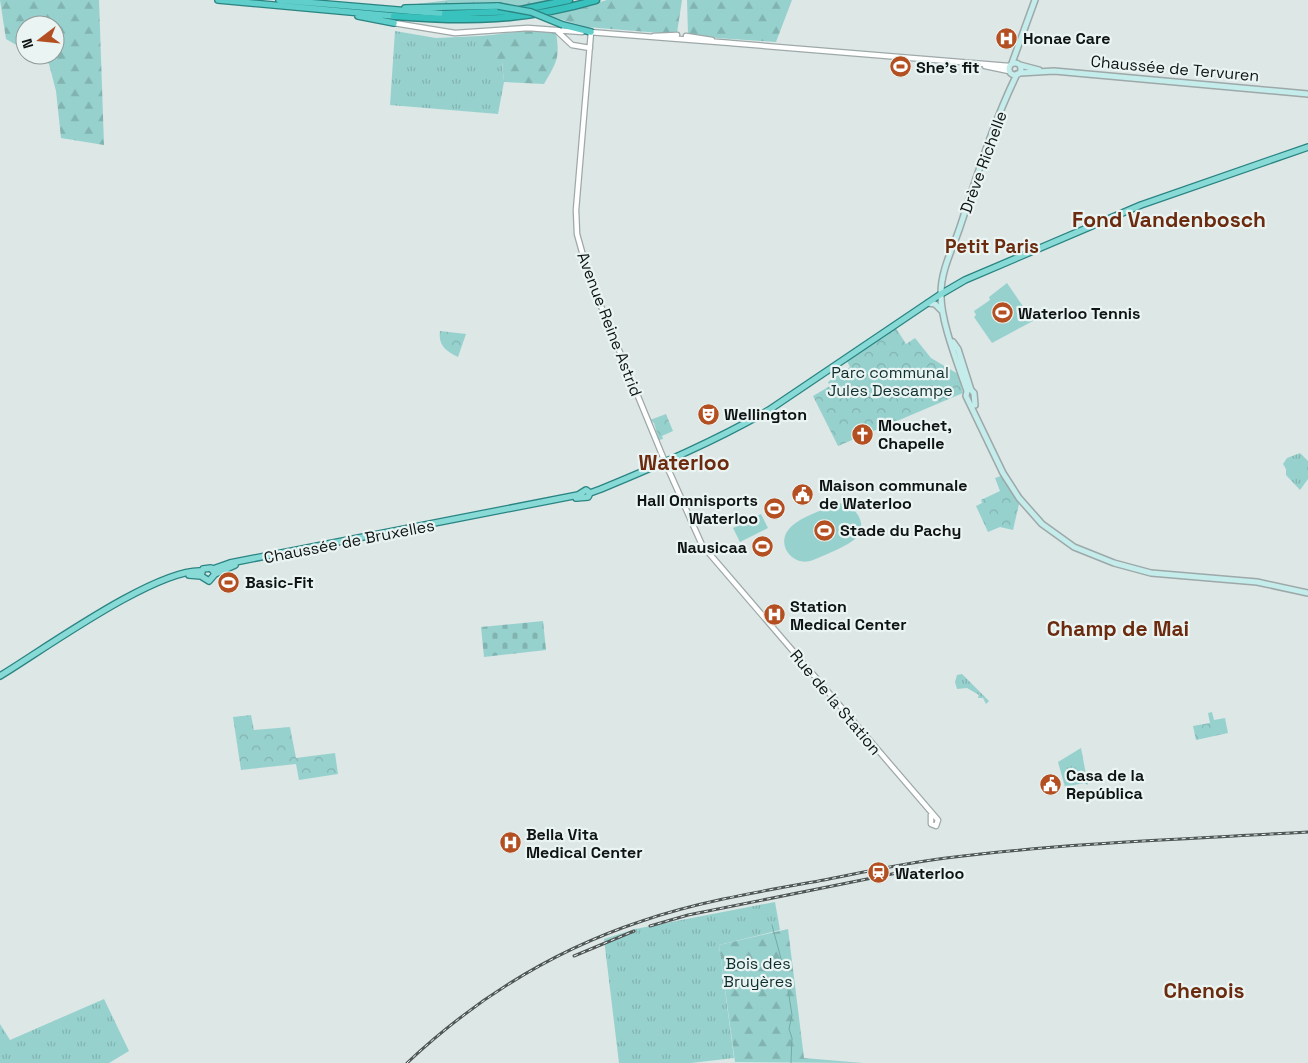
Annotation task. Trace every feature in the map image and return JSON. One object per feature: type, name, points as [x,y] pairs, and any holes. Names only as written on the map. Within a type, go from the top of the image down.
[{"type":"highway","points":[[218,0],[347,12],[445,14],[516,11],[569,0]]},
{"type":"highway","points":[[279,0],[458,20],[517,18],[563,10],[596,0]]},
{"type":"highway","points":[[393,13],[400,8],[498,6],[531,12],[563,25],[591,32]]},
{"type":"highway","points":[[347,12],[354,16],[394,24]]},
{"type":"main road","name":"Drève Richelle","points":[[1035,0],[1019,46],[1009,88],[969,198],[943,279],[941,294],[943,311],[969,391],[966,395],[971,398],[983,432],[1003,473],[1024,505],[1042,524],[1074,547],[1114,563],[1151,573],[1257,582],[1308,593]]},
{"type":"main road","name":"Chaussée de Tervuren","points":[[1015,69],[1308,94]]},
{"type":"main road","name":"Chaussée de Bruxelles","points":[[0,676],[146,587],[181,574],[201,574],[208,581],[214,572],[241,562],[586,494],[717,439],[769,410],[955,286],[1141,205],[1308,148]]},
{"type":"main road","points":[[943,279],[948,284],[955,286]]},
{"type":"main road","points":[[928,303],[935,304],[943,311]]},
{"type":"main road","name":"Chaussée de Bruxelles","points":[[552,501],[586,494]]},
{"type":"main road","name":"Chaussée de Bruxelles","points":[[201,574],[207,567],[214,572]]},
{"type":"street","points":[[394,24],[434,32],[455,33],[516,28],[685,38]]},
{"type":"street","points":[[555,30],[572,45],[590,48]]},
{"type":"street","name":"Avenue Reine Astrid","points":[[591,32],[576,210],[577,234],[582,256],[591,280],[665,462]]},
{"type":"street","points":[[677,37],[680,32],[685,38]]},
{"type":"street","name":"Chaussée de Tervuren","points":[[685,38],[1015,69]]},
{"type":"street","name":"Rue de la Station","points":[[665,462],[702,545],[931,814],[934,820]]},
{"type":"green space","points":[[0,0],[99,0],[104,145],[61,138],[56,91],[49,65],[65,65],[65,15],[15,15],[15,44],[6,39]]},
{"type":"green space","points":[[449,0],[557,0],[525,8],[498,3],[401,6]]},
{"type":"green space","points":[[607,0],[682,0],[677,33],[587,27],[549,16]]},
{"type":"green space","points":[[687,0],[792,0],[776,42],[688,34]]},
{"type":"green space","points":[[395,31],[436,38],[502,35],[501,54],[504,82],[498,114],[390,105]]},
{"type":"green space","points":[[525,31],[556,32],[558,48],[556,60],[544,84],[504,82],[502,62],[480,60],[483,36]]},
{"type":"green space","name":"Waterloo Tennis","points":[[1007,283],[1033,321],[992,343],[974,317],[976,315],[974,311],[990,300],[989,297]]},
{"type":"green space","name":"Parc communal Jules Descampe","points":[[896,328],[906,344],[915,338],[931,358],[958,374],[963,393],[838,446],[813,396],[830,386],[828,382],[850,367],[847,361]]},
{"type":"green space","points":[[440,331],[466,334],[458,357],[444,347],[440,341]]},
{"type":"green space","points":[[666,414],[673,431],[662,436],[663,439],[659,440],[654,423],[650,420]]},
{"type":"green space","points":[[1300,453],[1308,461],[1308,479],[1300,490],[1286,475],[1286,469],[1283,464],[1287,458]]},
{"type":"green space","points":[[1001,476],[1019,504],[1013,530],[1000,527],[988,532],[976,506],[982,503],[981,500],[1000,491],[995,478]]},
{"type":"green space","name":"Stade du Pachy","points":[[843,503],[853,509],[860,518],[861,529],[855,539],[835,551],[813,560],[806,562],[793,558],[785,548],[784,542],[785,535],[789,529],[812,514]]},
{"type":"green space","points":[[761,514],[768,528],[740,542],[733,528]]},
{"type":"green space","points":[[543,621],[546,650],[484,657],[481,627]]},
{"type":"green space","points":[[962,674],[989,701],[986,704],[983,698],[978,698],[979,695],[967,688],[957,689],[955,682],[957,675]]},
{"type":"green space","points":[[1212,712],[1214,720],[1225,718],[1228,733],[1196,740],[1193,726],[1210,723],[1208,713]]},
{"type":"green space","points":[[251,715],[254,730],[290,727],[296,758],[335,753],[338,774],[299,780],[296,764],[241,770],[233,717]]},
{"type":"green space","points":[[1081,748],[1088,785],[1084,783],[1065,787],[1058,762]]},
{"type":"green space","points":[[775,902],[780,930],[719,945],[734,1058],[691,1063],[619,1063],[604,939],[635,929]]},
{"type":"green space","name":"Bois des Bruyères","points":[[788,929],[804,1058],[863,1063],[735,1062],[719,945]]},
{"type":"green space","points":[[104,999],[129,1051],[109,1063],[0,1063],[0,1024],[10,1040]]},
{"type":"waterway","points":[[772,925],[783,966]]},
{"type":"waterway","points":[[787,983],[792,1015],[789,1029],[792,1038],[791,1063]]},
{"type":"railway","points":[[407,1063],[460,1018],[517,979],[547,962],[609,933],[664,914],[709,902],[900,865],[946,858],[1081,845],[1308,832]]},
{"type":"railway","points":[[650,926],[688,915],[897,873]]},
{"type":"railway","points":[[574,956],[634,931]]},
{"type":"place","name":"Honae Care","points":[[1007,38]]},
{"type":"place","name":"She's fit","points":[[900,67]]},
{"type":"place","name":"Waterloo Tennis","points":[[1002,313]]},
{"type":"place","name":"Wellington","points":[[708,414]]},
{"type":"place","name":"Mouchet, Chapelle","points":[[862,434]]},
{"type":"place","name":"Maison communale de Waterloo","points":[[803,494]]},
{"type":"place","name":"Hall Omnisports Waterloo","points":[[774,509]]},
{"type":"place","name":"Stade du Pachy","points":[[824,530]]},
{"type":"place","name":"Nausicaa","points":[[763,547]]},
{"type":"place","name":"Basic-Fit","points":[[229,582]]},
{"type":"place","name":"Station Medical Center","points":[[774,615]]},
{"type":"place","name":"Casa de la República","points":[[1050,784]]},
{"type":"place","name":"Bella Vita Medical Center","points":[[510,843]]},
{"type":"place","name":"Waterloo","points":[[879,873]]},
{"type":"district","name":"Fond Vandenbosch","points":[[1169,220]]},
{"type":"district","name":"Petit Paris","points":[[992,246]]},
{"type":"district","name":"Waterloo","points":[[684,463]]},
{"type":"district","name":"Champ de Mai","points":[[1118,629]]},
{"type":"district","name":"Chenois","points":[[1204,991]]}]
